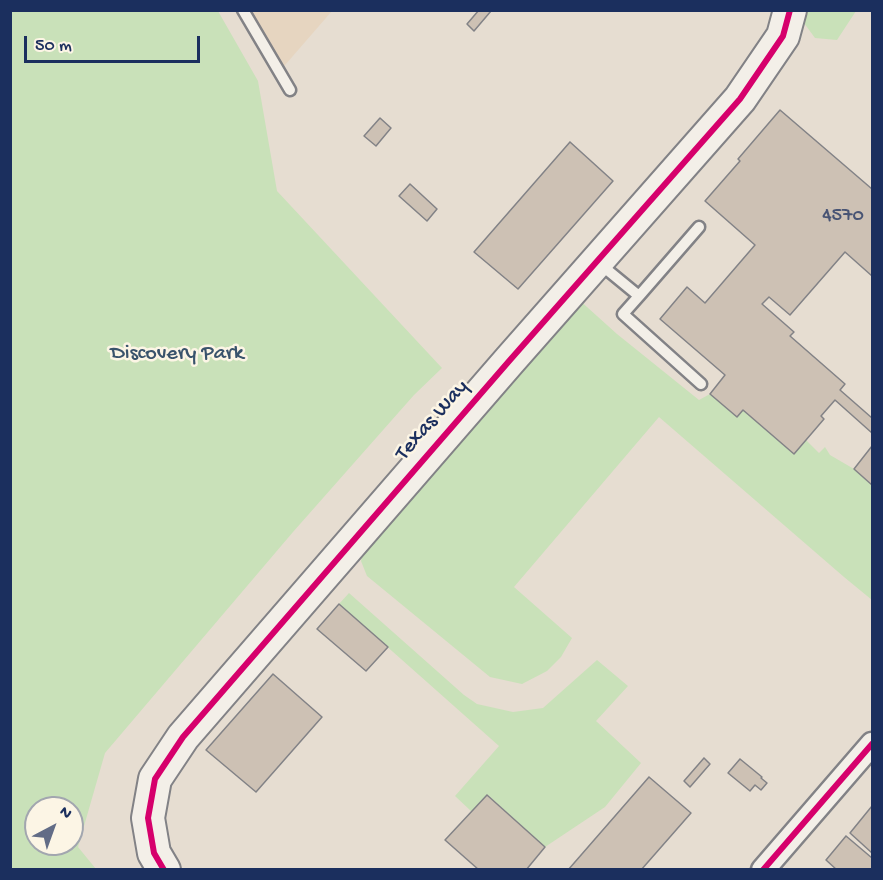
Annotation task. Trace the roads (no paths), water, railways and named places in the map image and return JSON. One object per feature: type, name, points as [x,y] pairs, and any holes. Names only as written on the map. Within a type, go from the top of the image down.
[{"type":"street","name":"Texas Way","points":[[164,870],[154,853],[148,818],[155,779],[183,737],[740,99],[783,36],[790,10]]},
{"type":"street","points":[[763,870],[873,744]]},
{"type":"lane","points":[[243,10],[290,90]]},
{"type":"lane","points":[[699,226],[623,314],[701,384]]},
{"type":"lane","points":[[597,262],[639,296]]},
{"type":"park label","name":"Discovery Park","points":[[177,355]]}]
